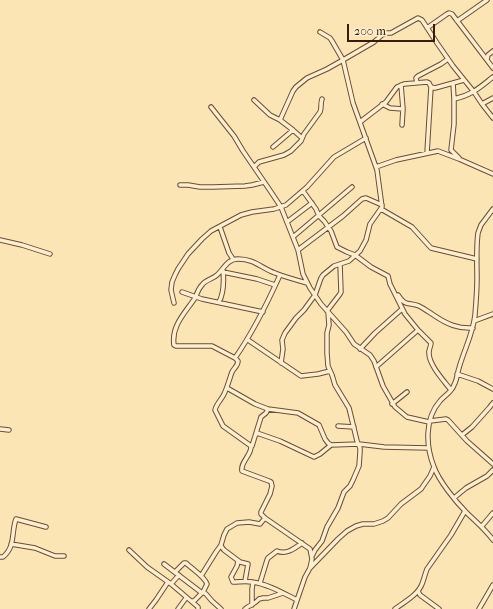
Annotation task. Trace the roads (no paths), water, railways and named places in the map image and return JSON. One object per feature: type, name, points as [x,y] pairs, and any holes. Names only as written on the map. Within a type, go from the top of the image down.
[{"type":"street","points":[[457,20],[487,0]]},
{"type":"street","points":[[427,28],[450,13],[452,14],[486,56],[493,68]]},
{"type":"street","points":[[280,120],[296,87],[310,75],[322,71],[343,60],[374,42],[382,35],[391,33],[418,18],[422,20],[448,59],[493,118]]},
{"type":"street","points":[[281,363],[283,349],[282,340],[284,335],[315,295],[320,278],[330,269],[349,261],[360,251],[372,221],[381,207],[379,178],[349,88],[343,60],[332,40],[320,32]]},
{"type":"street","points":[[486,56],[493,51]]},
{"type":"street","points":[[417,83],[416,78],[418,76],[448,59]]},
{"type":"street","points":[[454,99],[465,97],[474,92],[493,77]]},
{"type":"street","points":[[432,87],[439,87],[464,80]]},
{"type":"street","points":[[360,122],[387,100],[400,85],[428,82],[432,87],[427,153]]},
{"type":"street","points":[[453,83],[454,99],[451,150],[459,159]]},
{"type":"street","points":[[400,85],[403,109],[402,125]]},
{"type":"street","points":[[482,104],[493,98]]},
{"type":"street","points":[[254,167],[257,163],[262,161],[288,154],[301,141],[304,134],[320,112],[322,99]]},
{"type":"street","points":[[254,100],[270,115],[280,120],[302,138]]},
{"type":"street","points":[[382,104],[390,108],[403,109]]},
{"type":"street","points":[[211,107],[234,136],[281,207],[298,250],[303,274],[307,283],[354,344],[370,355],[392,404],[398,411],[407,417],[430,422],[446,419],[448,420],[493,464]]},
{"type":"street","points":[[273,147],[293,130]]},
{"type":"street","points":[[174,303],[171,290],[172,282],[178,269],[197,244],[211,231],[246,213],[269,210],[286,205],[303,191],[334,157],[366,138]]},
{"type":"street","points":[[376,167],[396,160],[438,152],[459,159],[493,174]]},
{"type":"street","points":[[180,185],[200,187],[245,186],[264,182]]},
{"type":"street","points":[[293,237],[352,187]]},
{"type":"street","points":[[303,191],[328,227],[338,247],[355,255],[372,268],[388,276],[390,284],[402,309],[418,330],[431,343],[428,352],[430,359],[437,372],[451,390]]},
{"type":"street","points":[[298,250],[343,216],[362,198],[366,198],[412,227],[431,248],[477,259]]},
{"type":"street","points":[[288,222],[312,202]]},
{"type":"street","points":[[493,209],[480,228],[478,237],[477,288],[473,328],[454,386],[435,407],[428,427],[428,448],[434,468],[442,483],[465,511],[482,526],[493,540]]},
{"type":"street","points":[[220,227],[233,260]]},
{"type":"street","points":[[0,240],[50,254]]},
{"type":"street","points":[[468,257],[477,264]]},
{"type":"street","points":[[252,446],[223,426],[215,408],[223,396],[238,362],[235,358],[213,346],[174,345],[174,333],[183,314],[202,284],[213,278],[223,270],[228,262],[233,260],[250,260],[273,272],[307,283]]},
{"type":"street","points":[[312,556],[322,541],[344,492],[352,484],[359,468],[360,448],[349,408],[338,390],[327,361],[327,333],[329,325],[328,312],[341,292],[340,264]]},
{"type":"street","points":[[223,270],[275,285]]},
{"type":"street","points":[[219,302],[222,296],[224,276],[223,270]]},
{"type":"street","points":[[235,358],[248,340],[263,312],[280,274]]},
{"type":"street","points":[[182,292],[195,297],[263,312]]},
{"type":"street","points":[[394,292],[401,300],[420,306],[449,325],[459,328],[473,328]]},
{"type":"street","points":[[360,349],[402,309]]},
{"type":"street","points":[[474,322],[493,314]]},
{"type":"street","points":[[376,367],[418,330]]},
{"type":"street","points":[[248,340],[301,376],[330,371]]},
{"type":"street","points":[[374,361],[383,361]]},
{"type":"street","points":[[457,374],[478,381],[493,389]]},
{"type":"street","points":[[226,388],[255,404],[268,409],[298,413],[319,426],[325,439],[331,445]]},
{"type":"street","points":[[392,404],[407,392]]},
{"type":"street","points":[[462,435],[472,427],[493,403]]},
{"type":"street","points":[[268,409],[266,414],[261,418],[252,449],[241,470],[271,482],[272,486],[270,494],[261,514],[310,549],[312,562],[294,609]]},
{"type":"street","points":[[338,426],[354,427]]},
{"type":"street","points":[[0,429],[9,430]]},
{"type":"street","points":[[257,433],[280,441],[314,457],[331,445],[359,444],[384,447],[428,448]]},
{"type":"street","points":[[310,568],[338,538],[347,531],[356,526],[379,523],[388,518],[401,504],[421,489],[434,468]]},
{"type":"street","points":[[454,498],[466,488],[487,476],[493,470]]},
{"type":"street","points":[[395,609],[418,592],[427,568],[446,542],[465,511]]},
{"type":"street","points":[[482,526],[493,513]]},
{"type":"street","points":[[201,576],[221,546],[227,529],[235,523],[246,522],[260,524],[265,518]]},
{"type":"street","points":[[0,557],[5,555],[12,544],[16,519],[46,527]]},
{"type":"street","points":[[260,584],[268,558],[277,551],[290,551],[302,543]]},
{"type":"street","points":[[12,544],[34,548],[55,556],[64,556]]},
{"type":"street","points":[[221,546],[222,549],[238,561],[246,562],[248,564],[245,581]]},
{"type":"street","points":[[129,550],[170,583],[198,607],[198,609]]},
{"type":"street","points":[[238,561],[238,564],[231,577],[234,582],[245,581],[260,584],[276,589],[297,600]]},
{"type":"street","points":[[175,572],[185,563],[208,584],[194,601],[191,601]]},
{"type":"street","points":[[164,564],[206,594],[221,609]]},
{"type":"street","points":[[149,609],[170,583],[179,575]]},
{"type":"street","points":[[252,605],[253,582]]},
{"type":"street","points":[[479,609],[493,585]]},
{"type":"street","points":[[418,592],[439,609]]},
{"type":"street","points":[[245,609],[255,604],[258,599],[268,598],[283,593]]},
{"type":"street","points":[[178,609],[186,598]]}]
